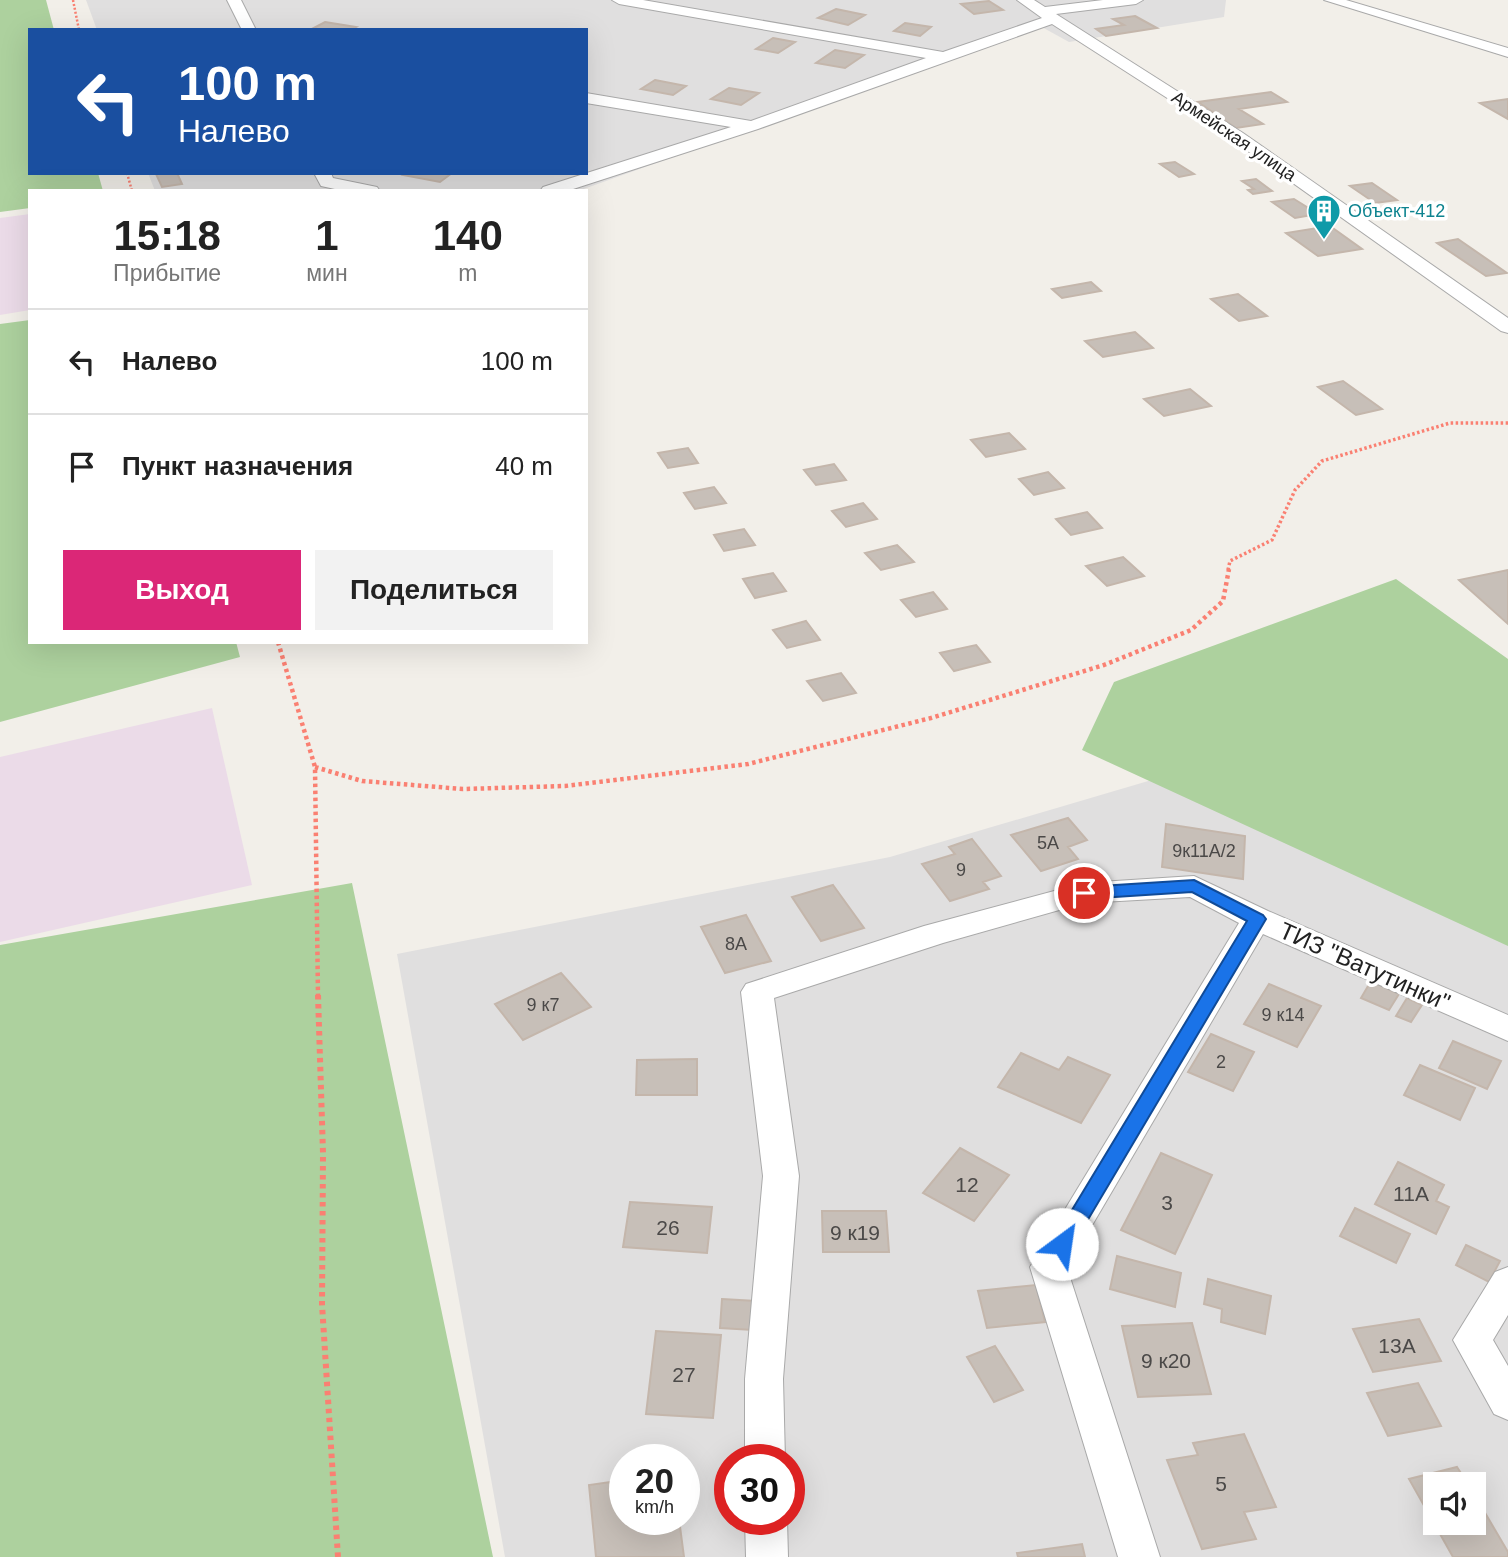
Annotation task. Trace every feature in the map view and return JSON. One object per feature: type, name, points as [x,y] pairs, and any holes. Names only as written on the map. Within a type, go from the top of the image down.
[{"type":"street","points":[[234,0],[248,28]]},
{"type":"street","points":[[619,0],[944,57]]},
{"type":"street","name":"Армейская улица","points":[[1024,0],[1237,136],[1508,327]]},
{"type":"street","points":[[555,189],[752,126],[944,57],[1047,15],[1136,0]]},
{"type":"street","points":[[1331,0],[1508,53]]},
{"type":"street","points":[[588,99],[752,126]]},
{"type":"street","points":[[323,175],[327,182],[361,189]]},
{"type":"street","points":[[765,1444],[764,1378],[781,1176],[757,992],[935,934],[1084,893],[1194,886],[1257,919]]},
{"type":"street","name":"ТИЗ \"Ватутинки\"","points":[[1139,1557],[1048,1267],[1257,919],[1508,1029]]},
{"type":"street","points":[[1508,1283],[1472,1340],[1508,1402]]},
{"type":"street","points":[[766,1535],[767,1557]]},
{"type":"path","points":[[74,0],[79,28]]},
{"type":"path","points":[[316,766],[374,782],[463,789],[565,786],[748,764],[932,718],[1104,666],[1191,630],[1223,601],[1230,561],[1272,540],[1295,490],[1322,461],[1450,423],[1508,424]]},
{"type":"path","points":[[279,644],[316,766],[316,948],[323,1153],[322,1304],[339,1536],[338,1557]]},
{"type":"shaded area","points":[[86,0],[1226,0],[1224,17],[1069,42],[1040,26],[584,189],[154,189],[149,175],[588,175],[588,28],[96,28]]},
{"type":"shaded area","points":[[28,214],[28,310],[0,315],[0,218]]},
{"type":"shaded area","points":[[212,708],[252,885],[0,942],[0,757]]},
{"type":"shaded area","points":[[1155,779],[1508,927],[1508,1557],[505,1557],[397,954],[890,857]]},
{"type":"green space","points":[[0,0],[46,0],[53,28],[28,28],[28,175],[99,175],[102,189],[28,189],[28,208],[0,212]]},
{"type":"green space","points":[[28,320],[28,644],[237,644],[240,657],[0,722],[0,324]]},
{"type":"green space","points":[[1396,579],[1508,659],[1508,946],[1082,750],[1114,682]]},
{"type":"green space","points":[[352,883],[493,1557],[0,1557],[0,945]]},
{"type":"building","points":[[989,1],[1003,10],[974,14],[961,4]]},
{"type":"building","points":[[836,9],[865,15],[848,25],[818,18]]},
{"type":"building","points":[[1135,16],[1157,28],[1106,36],[1096,29],[1124,25],[1113,19]]},
{"type":"building","points":[[325,22],[356,27],[354,28],[314,28]]},
{"type":"building","points":[[905,23],[931,27],[920,36],[894,31]]},
{"type":"building","points":[[773,38],[795,42],[778,53],[756,49]]},
{"type":"building","points":[[835,50],[864,55],[845,68],[816,63]]},
{"type":"building","points":[[655,80],[686,86],[673,95],[641,89]]},
{"type":"building","points":[[729,88],[759,93],[741,105],[711,99]]},
{"type":"building","points":[[1271,92],[1287,102],[1239,109],[1263,124],[1236,128],[1198,102]]},
{"type":"building","points":[[1508,99],[1508,119],[1480,103]]},
{"type":"building","points":[[1175,162],[1194,174],[1179,177],[1160,164]]},
{"type":"building","points":[[156,175],[178,175],[182,184],[162,187]]},
{"type":"building","points":[[403,175],[449,175],[440,182]]},
{"type":"building","points":[[1256,179],[1272,191],[1253,194],[1248,190],[1254,189],[1242,181]]},
{"type":"building","points":[[1372,183],[1397,200],[1375,203],[1350,186]]},
{"type":"building","points":[[1294,199],[1318,214],[1295,218],[1272,202]]},
{"type":"building","name":"Объект-412","points":[[1330,226],[1362,249],[1318,256],[1286,233]]},
{"type":"building","points":[[1458,239],[1507,273],[1486,276],[1437,243]]},
{"type":"building","points":[[1091,282],[1101,291],[1062,298],[1052,289]]},
{"type":"building","points":[[1238,294],[1267,316],[1239,321],[1211,299]]},
{"type":"building","points":[[1135,332],[1153,348],[1103,357],[1085,341]]},
{"type":"building","points":[[1343,381],[1382,409],[1356,415],[1318,387]]},
{"type":"building","points":[[1190,389],[1211,406],[1164,416],[1144,399]]},
{"type":"building","points":[[1009,433],[1025,449],[986,457],[971,440]]},
{"type":"building","points":[[688,448],[698,463],[668,468],[658,453]]},
{"type":"building","points":[[834,464],[846,480],[816,485],[804,470]]},
{"type":"building","points":[[1048,472],[1064,488],[1034,495],[1019,479]]},
{"type":"building","points":[[714,487],[726,503],[695,509],[684,493]]},
{"type":"building","points":[[863,503],[877,519],[846,527],[832,511]]},
{"type":"building","points":[[1087,512],[1102,528],[1071,535],[1056,519]]},
{"type":"building","points":[[744,529],[755,545],[724,551],[714,535]]},
{"type":"building","points":[[897,545],[914,562],[881,570],[865,553]]},
{"type":"building","points":[[1123,557],[1144,576],[1107,586],[1086,566]]},
{"type":"building","points":[[1508,570],[1508,624],[1459,580]]},
{"type":"building","points":[[773,573],[786,591],[755,598],[743,579]]},
{"type":"building","points":[[933,592],[947,609],[916,617],[901,600]]},
{"type":"building","points":[[806,621],[820,640],[787,648],[773,630]]},
{"type":"building","points":[[976,645],[990,662],[954,671],[940,653]]},
{"type":"building","points":[[841,673],[856,693],[823,701],[807,681]]},
{"type":"building","points":[[1068,818],[1087,840],[1068,847],[1078,859],[1041,871],[1011,835]]},
{"type":"building","points":[[1166,824],[1245,836],[1243,879],[1162,867]]},
{"type":"building","points":[[972,839],[1001,876],[983,882],[989,889],[950,901],[922,864],[955,854],[949,847]]},
{"type":"building","points":[[833,885],[864,928],[821,941],[792,897]]},
{"type":"building","points":[[746,915],[771,961],[725,973],[701,927]]},
{"type":"building","points":[[561,973],[591,1007],[523,1040],[495,1004]]},
{"type":"building","points":[[1371,981],[1399,994],[1389,1010],[1361,998]]},
{"type":"building","points":[[1269,984],[1321,1006],[1297,1047],[1244,1024]]},
{"type":"building","points":[[1407,998],[1422,1005],[1411,1022],[1396,1016]]},
{"type":"building","points":[[1211,1034],[1254,1052],[1233,1091],[1188,1072]]},
{"type":"building","points":[[1453,1041],[1501,1061],[1487,1089],[1439,1068]]},
{"type":"building","points":[[1021,1053],[1059,1070],[1068,1057],[1110,1075],[1081,1123],[998,1087]]},
{"type":"building","points":[[697,1059],[697,1095],[636,1095],[637,1060]]},
{"type":"building","points":[[1420,1065],[1475,1088],[1460,1120],[1404,1095]]},
{"type":"building","points":[[960,1148],[1009,1175],[974,1221],[923,1193]]},
{"type":"building","points":[[1161,1153],[1212,1175],[1175,1254],[1121,1230]]},
{"type":"building","points":[[1398,1162],[1444,1185],[1436,1201],[1449,1207],[1436,1234],[1375,1204]]},
{"type":"building","points":[[630,1202],[712,1207],[707,1253],[623,1247]]},
{"type":"building","points":[[1355,1208],[1410,1234],[1396,1263],[1340,1236]]},
{"type":"building","points":[[822,1211],[886,1211],[889,1252],[823,1252]]},
{"type":"building","points":[[1466,1245],[1500,1261],[1489,1282],[1456,1265]]},
{"type":"building","points":[[1117,1256],[1181,1273],[1175,1307],[1110,1289]]},
{"type":"building","points":[[1208,1279],[1271,1296],[1265,1334],[1221,1322],[1222,1309],[1204,1304]]},
{"type":"building","points":[[1036,1285],[1045,1322],[987,1328],[978,1291]]},
{"type":"building","points":[[722,1299],[756,1301],[753,1330],[720,1328]]},
{"type":"building","points":[[1419,1319],[1441,1361],[1373,1372],[1353,1329]]},
{"type":"building","points":[[1192,1323],[1211,1394],[1138,1397],[1122,1326]]},
{"type":"building","points":[[656,1331],[721,1335],[713,1418],[646,1414]]},
{"type":"building","points":[[995,1346],[1023,1390],[994,1402],[967,1357]]},
{"type":"building","points":[[1418,1383],[1441,1426],[1388,1436],[1367,1393]]},
{"type":"building","points":[[1244,1434],[1276,1507],[1244,1512],[1256,1539],[1202,1549],[1167,1460],[1198,1455],[1193,1443]]},
{"type":"building","points":[[1457,1467],[1460,1472],[1437,1472]]},
{"type":"building","points":[[1423,1476],[1423,1504],[1409,1479]]},
{"type":"building","points":[[609,1482],[609,1535],[681,1535],[684,1557],[596,1557],[589,1485]]},
{"type":"building","points":[[1486,1514],[1508,1552],[1508,1557],[1453,1557],[1441,1535],[1486,1535]]},
{"type":"building","points":[[1082,1544],[1085,1557],[1018,1557],[1017,1553]]},
{"type":"place","name":"Объект-412","points":[[1324,241]]},
{"type":"route","points":[[1062,1244],[1257,919],[1194,886],[1084,893]]}]
